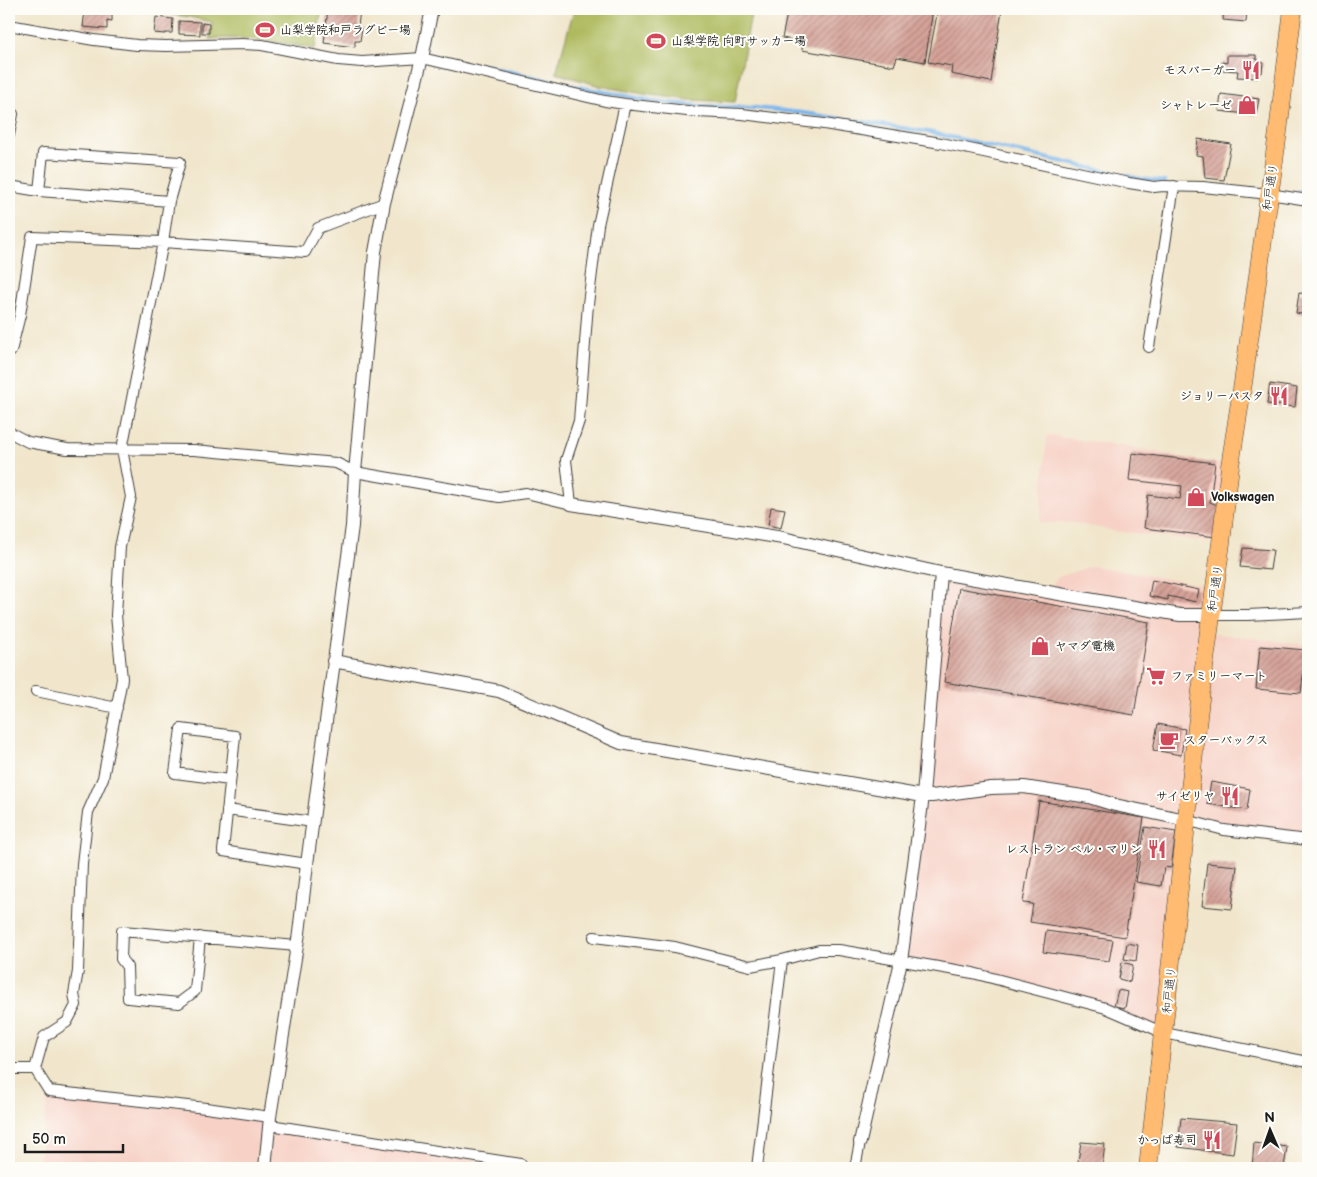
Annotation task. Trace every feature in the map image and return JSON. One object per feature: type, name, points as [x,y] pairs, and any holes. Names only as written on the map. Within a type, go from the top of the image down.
[{"type":"highway","name":"和戸通り","points":[[1148,1168],[1201,690],[1230,466],[1278,132],[1293,9]]},
{"type":"street","points":[[265,1168],[270,1121],[297,946],[352,526],[355,472],[375,252],[384,203],[422,58],[432,9]]},
{"type":"street","points":[[9,25],[94,40],[136,45],[252,45],[338,60],[362,62],[422,58],[605,101],[696,112],[742,114],[806,121],[941,142],[1129,183],[1154,186],[1203,187],[1308,200]]},
{"type":"street","points":[[571,504],[566,460],[579,420],[588,304],[598,225],[625,104]]},
{"type":"street","points":[[9,113],[13,114],[9,135]]},
{"type":"street","points":[[39,191],[43,152],[180,162],[169,201],[163,242],[122,449],[131,497],[120,547],[116,615],[122,679],[103,778],[88,812],[82,864],[78,971],[74,994],[76,1005],[67,1022],[44,1037],[35,1069],[49,1091],[206,1108],[270,1121],[521,1164],[520,1168]]},
{"type":"street","points":[[9,186],[39,191],[169,201]]},
{"type":"street","points":[[1149,348],[1174,186]]},
{"type":"street","points":[[9,353],[20,314],[32,237],[163,242],[305,252],[318,228],[384,203]]},
{"type":"street","points":[[9,432],[28,442],[66,449],[194,450],[336,462],[355,472],[499,496],[526,493],[571,504],[782,538],[941,574],[1180,614],[1248,615],[1308,612]]},
{"type":"street","points":[[855,1168],[901,961],[923,796],[941,574]]},
{"type":"street","points":[[333,661],[499,691],[621,743],[923,796],[991,788],[1024,787],[1089,798],[1224,830],[1308,840]]},
{"type":"street","points":[[36,691],[117,708]]},
{"type":"street","points":[[230,780],[175,772],[181,729],[235,736],[223,851],[307,864]]},
{"type":"street","points":[[227,810],[312,822]]},
{"type":"street","points":[[200,937],[195,992],[179,1003],[128,998],[127,968],[121,958],[122,931],[200,937],[297,946]]},
{"type":"street","points":[[594,937],[674,948],[750,966],[819,950],[838,950],[973,973],[1106,1008],[1164,1033],[1308,1062]]},
{"type":"street","points":[[757,1168],[782,960]]},
{"type":"street","points":[[9,1069],[35,1069]]},
{"type":"shaded area","points":[[1047,435],[1145,450],[1230,466],[1221,543],[1114,531],[1074,523],[1040,523]]},
{"type":"shaded area","points":[[1092,566],[1215,587],[1209,633],[1308,645],[1308,840],[1186,821],[1164,1033],[1106,1008],[901,961],[941,573],[1047,592],[1058,577]]},
{"type":"shaded area","points":[[49,1091],[270,1117],[270,1125],[521,1168],[38,1168]]},
{"type":"green space","name":"山梨学院和戸ラグビー場","points":[[130,9],[322,9],[315,49],[250,39],[210,39],[212,22]]},
{"type":"green space","name":"山梨学院 向町サッカー場","points":[[574,9],[752,9],[735,102],[690,100],[650,95],[600,86],[556,73]]},
{"type":"building","points":[[85,9],[112,10],[112,21],[107,20],[107,29],[83,27]]},
{"type":"building","points":[[328,9],[360,9],[358,27],[362,28],[360,41],[355,41],[355,47],[324,43]]},
{"type":"building","points":[[788,9],[933,9],[925,62],[897,57],[894,66],[802,50],[803,42],[782,38]]},
{"type":"building","points":[[938,9],[1002,10],[991,82],[951,74],[952,66],[928,62]]},
{"type":"building","points":[[1224,9],[1247,9],[1246,22],[1223,20]]},
{"type":"building","points":[[156,17],[173,19],[172,33],[154,33]]},
{"type":"building","points":[[179,21],[200,22],[200,35],[179,34]]},
{"type":"building","points":[[202,23],[209,24],[209,33],[202,33]]},
{"type":"building","points":[[1227,55],[1256,55],[1258,62],[1263,62],[1262,73],[1258,73],[1258,78],[1237,77],[1238,71],[1221,70],[1222,62],[1227,63]]},
{"type":"building","points":[[1221,94],[1259,99],[1256,115],[1219,111]]},
{"type":"building","points":[[1198,139],[1231,144],[1224,180],[1205,178],[1203,156],[1196,155]]},
{"type":"building","points":[[1299,293],[1308,294],[1308,315],[1296,313]]},
{"type":"building","points":[[1270,384],[1297,388],[1295,407],[1267,404]]},
{"type":"building","name":"Volkswagen","points":[[1132,453],[1215,463],[1210,502],[1220,506],[1216,537],[1144,528],[1148,495],[1180,499],[1182,486],[1129,480]]},
{"type":"building","points":[[771,507],[785,509],[781,528],[768,525]]},
{"type":"building","points":[[1243,548],[1273,550],[1270,570],[1240,567]]},
{"type":"building","points":[[1152,580],[1199,590],[1196,602],[1168,596],[1168,600],[1149,596]]},
{"type":"building","points":[[959,588],[1149,622],[1134,715],[944,682]]},
{"type":"building","points":[[1260,646],[1306,650],[1301,693],[1256,689]]},
{"type":"building","name":"スターバックス","points":[[1158,724],[1185,729],[1181,755],[1153,750]]},
{"type":"building","points":[[1211,782],[1250,789],[1247,810],[1207,804]]},
{"type":"building","points":[[1039,801],[1144,818],[1125,937],[1030,922],[1033,904],[1023,903]]},
{"type":"building","name":"レストラン ベル・マリン","points":[[1145,827],[1176,832],[1171,868],[1164,867],[1161,886],[1136,882]]},
{"type":"building","points":[[1207,863],[1237,866],[1232,909],[1202,906]]},
{"type":"building","points":[[1046,931],[1113,940],[1109,961],[1043,952]]},
{"type":"building","points":[[1127,943],[1138,945],[1136,961],[1124,959]]},
{"type":"building","points":[[1122,962],[1133,965],[1130,982],[1119,979]]},
{"type":"building","points":[[1118,990],[1128,992],[1125,1008],[1114,1006]]},
{"type":"building","points":[[1181,1118],[1237,1123],[1233,1154],[1178,1147]]},
{"type":"building","points":[[1081,1142],[1105,1144],[1102,1168],[1077,1168]]},
{"type":"building","points":[[1254,1143],[1287,1147],[1284,1168],[1252,1168]]},
{"type":"waterway","points":[[482,65],[568,85],[652,101],[804,113],[928,132],[1141,179],[1165,182]]},
{"type":"waterway","points":[[1299,191],[1308,193]]},
{"type":"place","name":"山梨学院和戸ラグビー場","points":[[265,30]]},
{"type":"place","name":"山梨学院 向町サッカー場","points":[[656,41]]},
{"type":"place","name":"モスバーガー","points":[[1251,70]]},
{"type":"place","name":"シャトレーゼ","points":[[1247,105]]},
{"type":"place","name":"ジョリーパスタ","points":[[1279,396]]},
{"type":"place","name":"Volkswagen","points":[[1196,497]]},
{"type":"place","name":"ヤマダ電機","points":[[1040,646]]},
{"type":"place","name":"ファミリーマート","points":[[1156,676]]},
{"type":"place","name":"スターバックス","points":[[1169,740]]},
{"type":"place","name":"サイゼリヤ","points":[[1230,796]]},
{"type":"place","name":"レストラン ベル・マリン","points":[[1157,849]]},
{"type":"place","name":"かっぱ寿司","points":[[1212,1140]]}]
